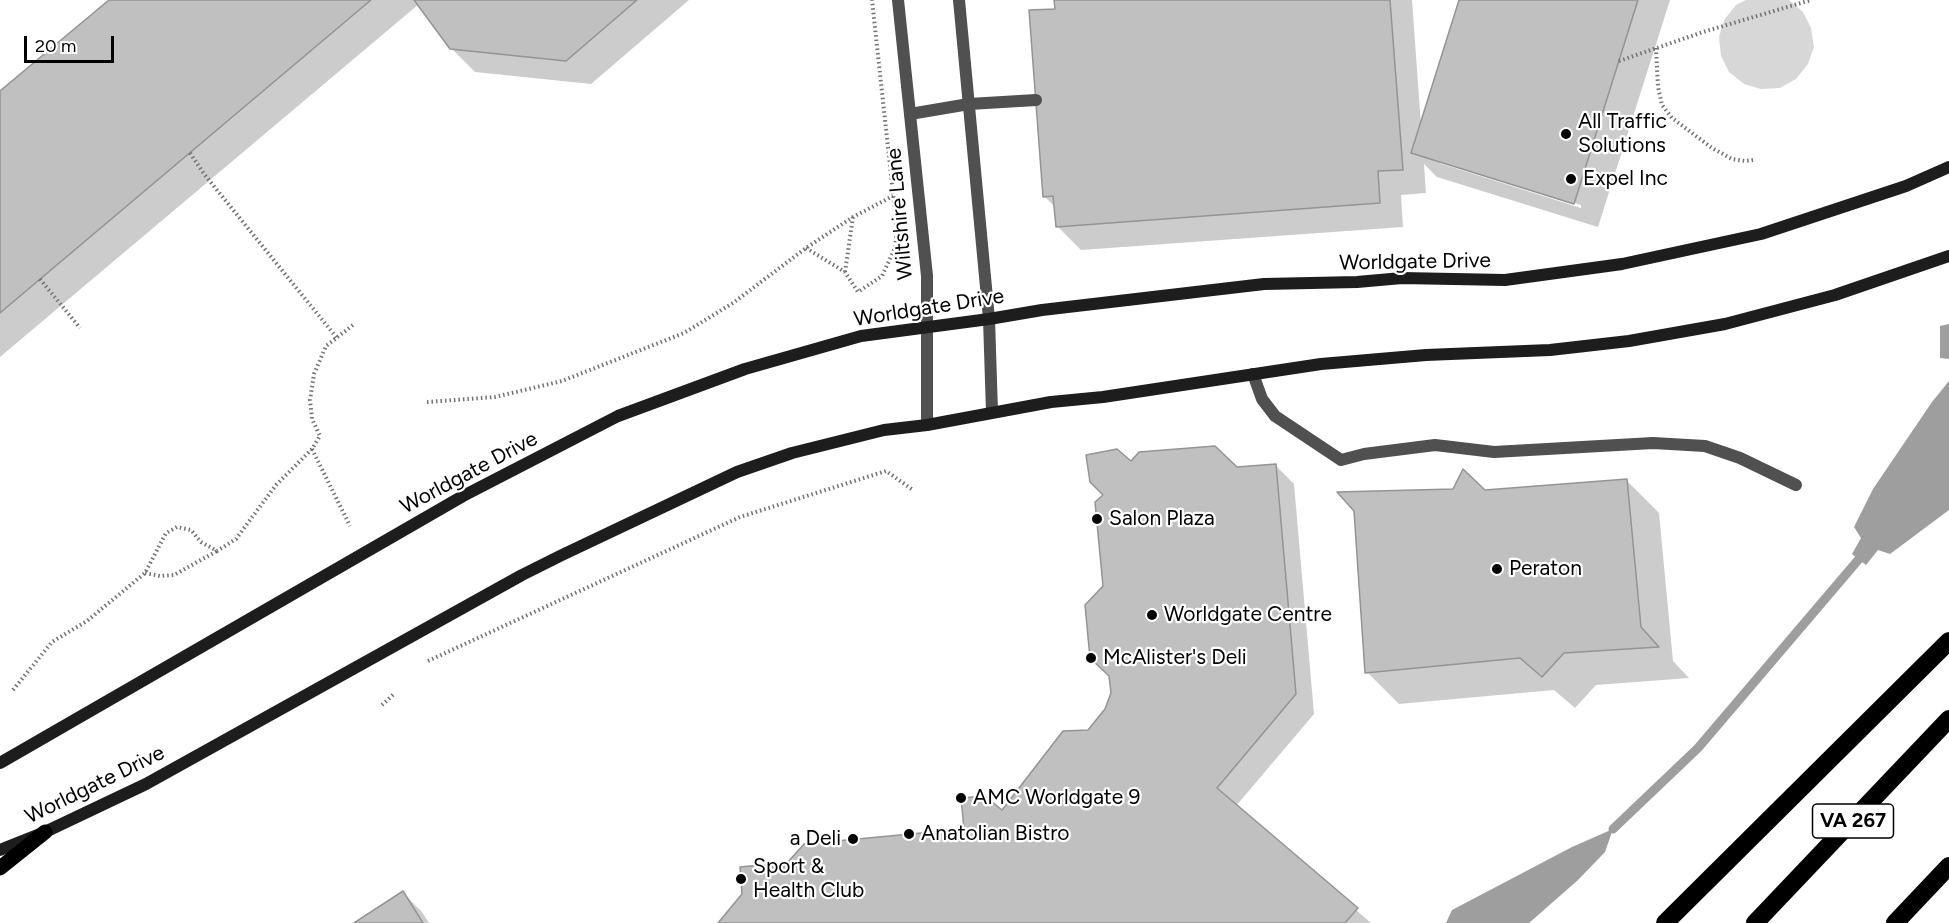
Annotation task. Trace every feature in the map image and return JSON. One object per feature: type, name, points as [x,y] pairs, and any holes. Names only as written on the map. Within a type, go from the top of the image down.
[{"type":"highway","points":[[1665,923],[1949,641]]},
{"type":"highway","name":"VA 267","points":[[1755,923],[1949,719]]},
{"type":"highway","points":[[1895,923],[1949,866]]},
{"type":"main road","points":[[0,868],[45,832]]},
{"type":"street","name":"Wiltshire Lane","points":[[898,0],[927,276],[927,424]]},
{"type":"street","points":[[959,0],[989,319],[992,412]]},
{"type":"street","points":[[910,114],[969,104],[1036,100]]},
{"type":"street","name":"Worldgate Drive","points":[[0,763],[463,496],[618,416],[745,369],[851,339],[1042,310],[1264,284],[1402,279],[1505,280],[1622,264],[1761,234],[1906,186],[1949,167]]},
{"type":"street","name":"Worldgate Drive","points":[[0,850],[45,832],[146,784],[522,575],[737,472],[792,453],[884,430],[1051,402],[1103,397],[1321,364],[1414,356],[1550,350],[1650,337],[1725,324],[1835,295],[1949,256]]},
{"type":"street","points":[[1254,374],[1262,399],[1275,416],[1341,460],[1364,454],[1435,445],[1494,452],[1653,443],[1705,446],[1740,458],[1796,485]]},
{"type":"path","points":[[806,248],[845,272],[858,292],[882,276],[895,248],[897,230],[872,0]]},
{"type":"path","points":[[1619,61],[1811,0]]},
{"type":"path","points":[[1656,48],[1658,87],[1662,105],[1672,118],[1712,148],[1732,159],[1753,160]]},
{"type":"path","points":[[190,153],[204,174],[337,338]]},
{"type":"path","points":[[427,402],[495,397],[562,381],[684,333],[733,303],[806,248],[853,217],[892,196]]},
{"type":"path","points":[[845,272],[853,217]]},
{"type":"path","points":[[40,279],[80,328]]},
{"type":"path","points":[[145,573],[160,576],[174,575],[236,539],[276,485],[312,449],[320,436],[312,419],[310,400],[314,374],[326,346],[353,325]]},
{"type":"path","points":[[312,449],[350,526]]},
{"type":"path","points":[[428,661],[740,517],[886,471],[913,490]]},
{"type":"path","points":[[13,690],[52,642],[87,621],[145,573],[166,533],[177,527],[191,530],[201,542],[217,551]]},
{"type":"path","points":[[382,705],[395,693]]},
{"type":"shaded area","points":[[1746,0],[1789,0],[1803,12],[1811,28],[1814,47],[1808,64],[1796,79],[1780,88],[1761,89],[1744,84],[1729,72],[1721,56],[1719,37],[1724,20],[1736,5]]},
{"type":"shaded area","points":[[1949,324],[1949,359],[1940,358],[1940,326]]},
{"type":"shaded area","points":[[1949,381],[1949,510],[1890,554],[1878,550],[1866,565],[1852,554],[1861,538],[1854,527],[1873,489],[1932,402]]},
{"type":"shaded area","points":[[1613,829],[1605,852],[1578,880],[1529,923],[1446,923],[1452,910],[1572,847]]},
{"type":"building","points":[[109,0],[371,0],[0,313],[0,91]]},
{"type":"building","points":[[414,0],[637,0],[566,61],[450,49]]},
{"type":"building","points":[[1054,0],[1390,0],[1403,170],[1378,171],[1380,203],[1056,227],[1053,196],[1043,197],[1029,10],[1055,9]]},
{"type":"building","points":[[1459,0],[1638,0],[1574,204],[1411,153]]},
{"type":"building","points":[[1215,446],[1237,467],[1276,464],[1296,694],[1217,788],[1358,908],[1345,923],[718,923],[742,894],[740,867],[770,864],[779,872],[804,844],[964,829],[961,798],[985,796],[1002,810],[1063,731],[1088,730],[1105,709],[1111,693],[1109,676],[1090,658],[1085,605],[1103,586],[1095,502],[1103,495],[1090,482],[1086,455],[1117,449],[1131,461],[1139,452]]},
{"type":"building","name":"Peraton","points":[[1463,469],[1485,490],[1627,479],[1641,627],[1659,647],[1564,653],[1542,677],[1520,658],[1365,673],[1354,511],[1337,492],[1453,489]]},
{"type":"building","points":[[403,891],[423,923],[354,923]]},
{"type":"waterway","points":[[1613,829],[1698,748],[1859,559]]},
{"type":"place","name":"All Traffic Solutions","points":[[1566,134]]},
{"type":"place","name":"Expel Inc","points":[[1571,179]]},
{"type":"place","name":"Salon Plaza","points":[[1097,519]]},
{"type":"place","name":"Peraton","points":[[1497,569]]},
{"type":"place","name":"Worldgate Centre","points":[[1152,615]]},
{"type":"place","name":"McAlister's Deli","points":[[1091,658]]},
{"type":"place","name":"AMC Worldgate 9","points":[[961,798]]},
{"type":"place","name":"Anatolian Bistro","points":[[909,834]]},
{"type":"place","name":"a Deli","points":[[853,839]]},
{"type":"place","name":"Sport & Health Club","points":[[741,879]]}]
